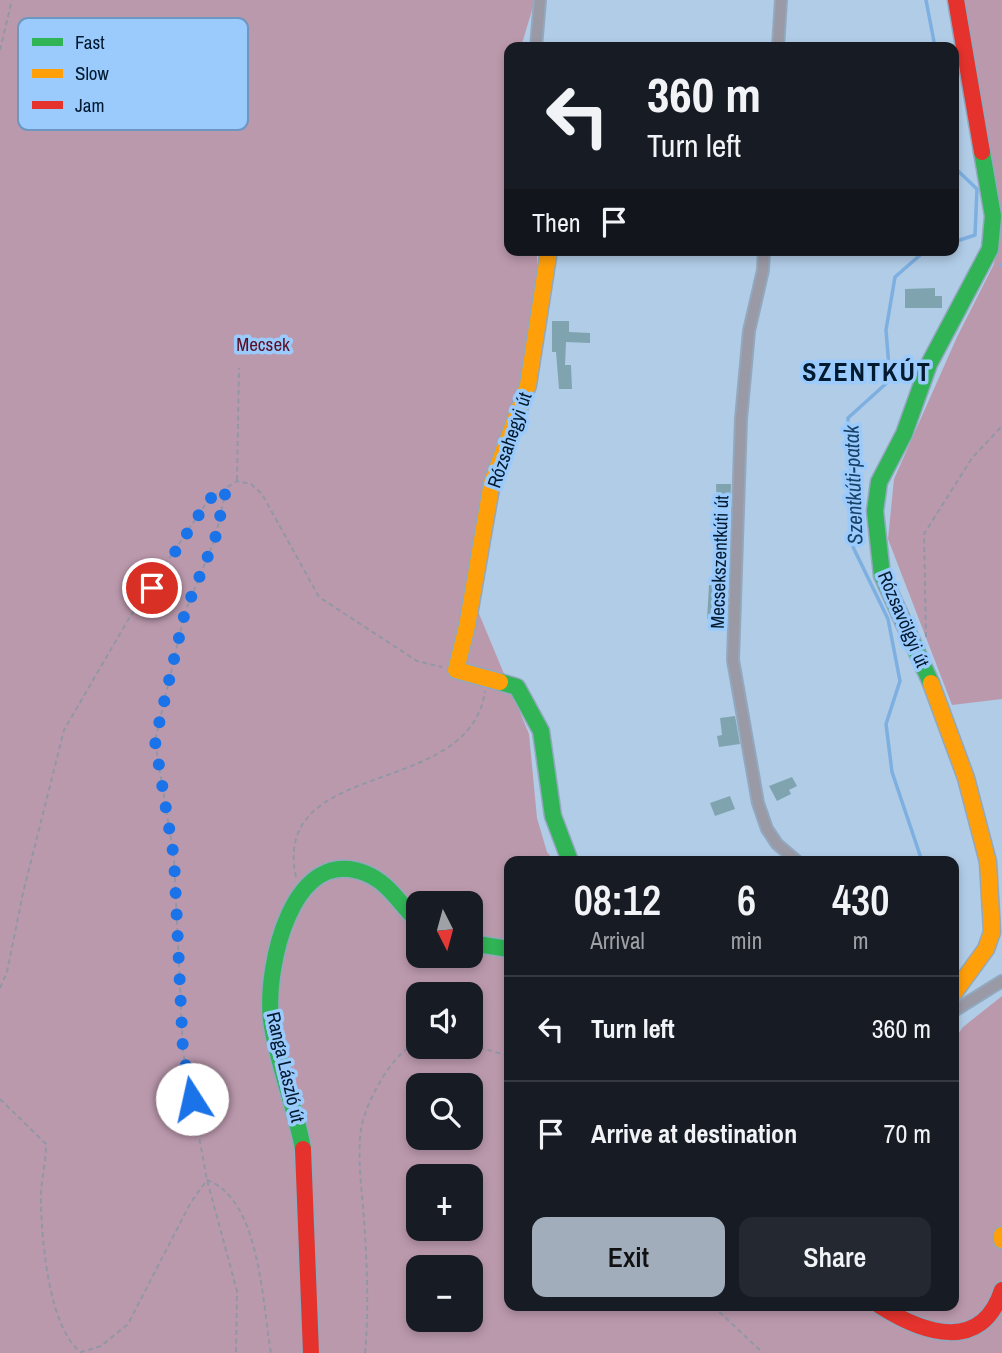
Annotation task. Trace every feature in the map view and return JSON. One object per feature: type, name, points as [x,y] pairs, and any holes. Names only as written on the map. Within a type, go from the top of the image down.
[{"type":"street","points":[[536,42],[540,0]]},
{"type":"street","points":[[778,42],[781,0]]},
{"type":"street","name":"Rózsavölgyi út","points":[[956,0],[993,216],[990,249],[929,364],[904,434],[879,482],[875,511],[882,575],[927,673],[966,778],[988,862],[992,932],[986,949],[959,986]]},
{"type":"street","name":"Rózsahegyi út","points":[[456,670],[467,626],[492,482],[528,385],[548,256]]},
{"type":"street","name":"Mecsekszentkúti út","points":[[764,256],[749,331],[741,419],[733,660],[758,803],[767,829],[777,844],[791,856]]},
{"type":"street","points":[[456,670],[517,687],[541,731],[553,816],[568,856]]},
{"type":"street","name":"Ranga László út","points":[[311,1353],[304,1152],[299,1119],[273,1025],[270,1000],[282,939],[299,895],[315,875],[324,869],[352,867],[379,880],[406,908]]},
{"type":"street","points":[[483,945],[504,948]]},
{"type":"street","points":[[959,1008],[1002,981]]},
{"type":"street","points":[[1002,1234],[1002,1240]]},
{"type":"street","points":[[888,1311],[927,1336],[960,1342],[976,1337],[989,1327],[998,1311],[1002,1290]]},
{"type":"path","points":[[0,50],[12,0]]},
{"type":"path","points":[[0,988],[7,972],[23,893],[64,730],[128,620],[209,499],[237,481],[239,368]]},
{"type":"path","points":[[926,647],[924,534],[972,458],[1002,426]]},
{"type":"path","points":[[237,481],[251,484],[262,494],[319,597],[417,661],[456,670]]},
{"type":"path","points":[[226,490],[215,539],[185,612],[155,741],[174,858],[183,1051],[207,1180],[237,1291],[236,1353]]},
{"type":"path","points":[[299,895],[294,845],[302,821],[330,800],[373,778],[425,763],[444,751],[466,733],[477,716],[486,679]]},
{"type":"path","points":[[483,1048],[504,1055]]},
{"type":"path","points":[[365,1353],[366,1254],[360,1165],[362,1125],[392,1061],[406,1049]]},
{"type":"path","points":[[0,1099],[46,1144],[40,1202],[48,1269],[58,1317],[69,1343],[81,1352],[101,1346],[128,1324],[191,1202],[207,1180]]},
{"type":"path","points":[[207,1180],[232,1196],[247,1225],[271,1353]]},
{"type":"path","points":[[718,1311],[763,1353]]},
{"type":"green space","name":"Mecsek","points":[[0,0],[535,0],[522,42],[504,42],[504,256],[537,256],[537,326],[475,604],[529,734],[537,818],[550,856],[504,856],[504,1311],[959,1311],[959,1033],[1002,996],[1002,1353],[0,1353]]},
{"type":"green space","points":[[964,0],[1002,0],[1002,699],[952,705],[888,539],[894,479],[957,337],[994,264],[1000,210]]},
{"type":"building","points":[[935,288],[935,296],[942,296],[942,308],[905,308],[905,289]]},
{"type":"building","points":[[552,321],[569,321],[569,332],[590,333],[590,343],[566,342],[565,365],[571,365],[572,389],[559,389],[556,352],[552,352]]},
{"type":"building","points":[[716,484],[731,484],[730,508],[717,508]]},
{"type":"building","points":[[709,585],[727,585],[726,619],[707,619]]},
{"type":"building","points":[[735,716],[740,744],[719,747],[717,736],[722,735],[720,718]]},
{"type":"building","points":[[792,777],[797,786],[789,790],[791,794],[777,801],[769,786]]},
{"type":"building","points":[[730,796],[735,809],[715,816],[710,803]]},
{"type":"waterway","name":"Szentkúti-patak","points":[[926,0],[934,42]]},
{"type":"waterway","name":"Szentkúti-patak","points":[[959,172],[977,189],[975,235],[959,240]]},
{"type":"waterway","name":"Szentkúti-patak","points":[[919,256],[895,277],[886,330],[890,380],[848,418],[848,457],[857,500],[853,547],[888,619],[900,681],[886,724],[892,772],[920,856]]},
{"type":"traffic: fast","points":[[931,683],[882,575],[875,511],[879,482],[904,434],[929,364],[990,249],[993,216],[982,152]]},
{"type":"traffic: fast","points":[[500,682],[517,687],[541,731],[553,816],[568,856]]},
{"type":"traffic: fast","points":[[303,1149],[277,1053],[271,1020],[273,970],[289,915],[302,892],[320,876],[341,869],[375,878],[406,908]]},
{"type":"traffic: fast","points":[[483,945],[504,948]]},
{"type":"traffic: slow","points":[[500,682],[456,670],[467,626],[492,482],[528,385],[548,256]]},
{"type":"traffic: slow","points":[[931,683],[966,778],[988,862],[992,932],[986,949],[959,986]]},
{"type":"traffic: slow","points":[[1002,1235],[1002,1240]]},
{"type":"traffic: jam","points":[[956,0],[982,152]]},
{"type":"traffic: jam","points":[[303,1149],[311,1353]]},
{"type":"traffic: jam","points":[[888,1311],[933,1330],[966,1330],[981,1323],[993,1310],[1002,1290]]},
{"type":"district","name":"SZENTKÚT","points":[[867,371]]},
{"type":"route","points":[[152,588],[209,499],[226,490],[215,539],[185,612],[155,741],[174,858],[183,1051],[192,1099]]}]
